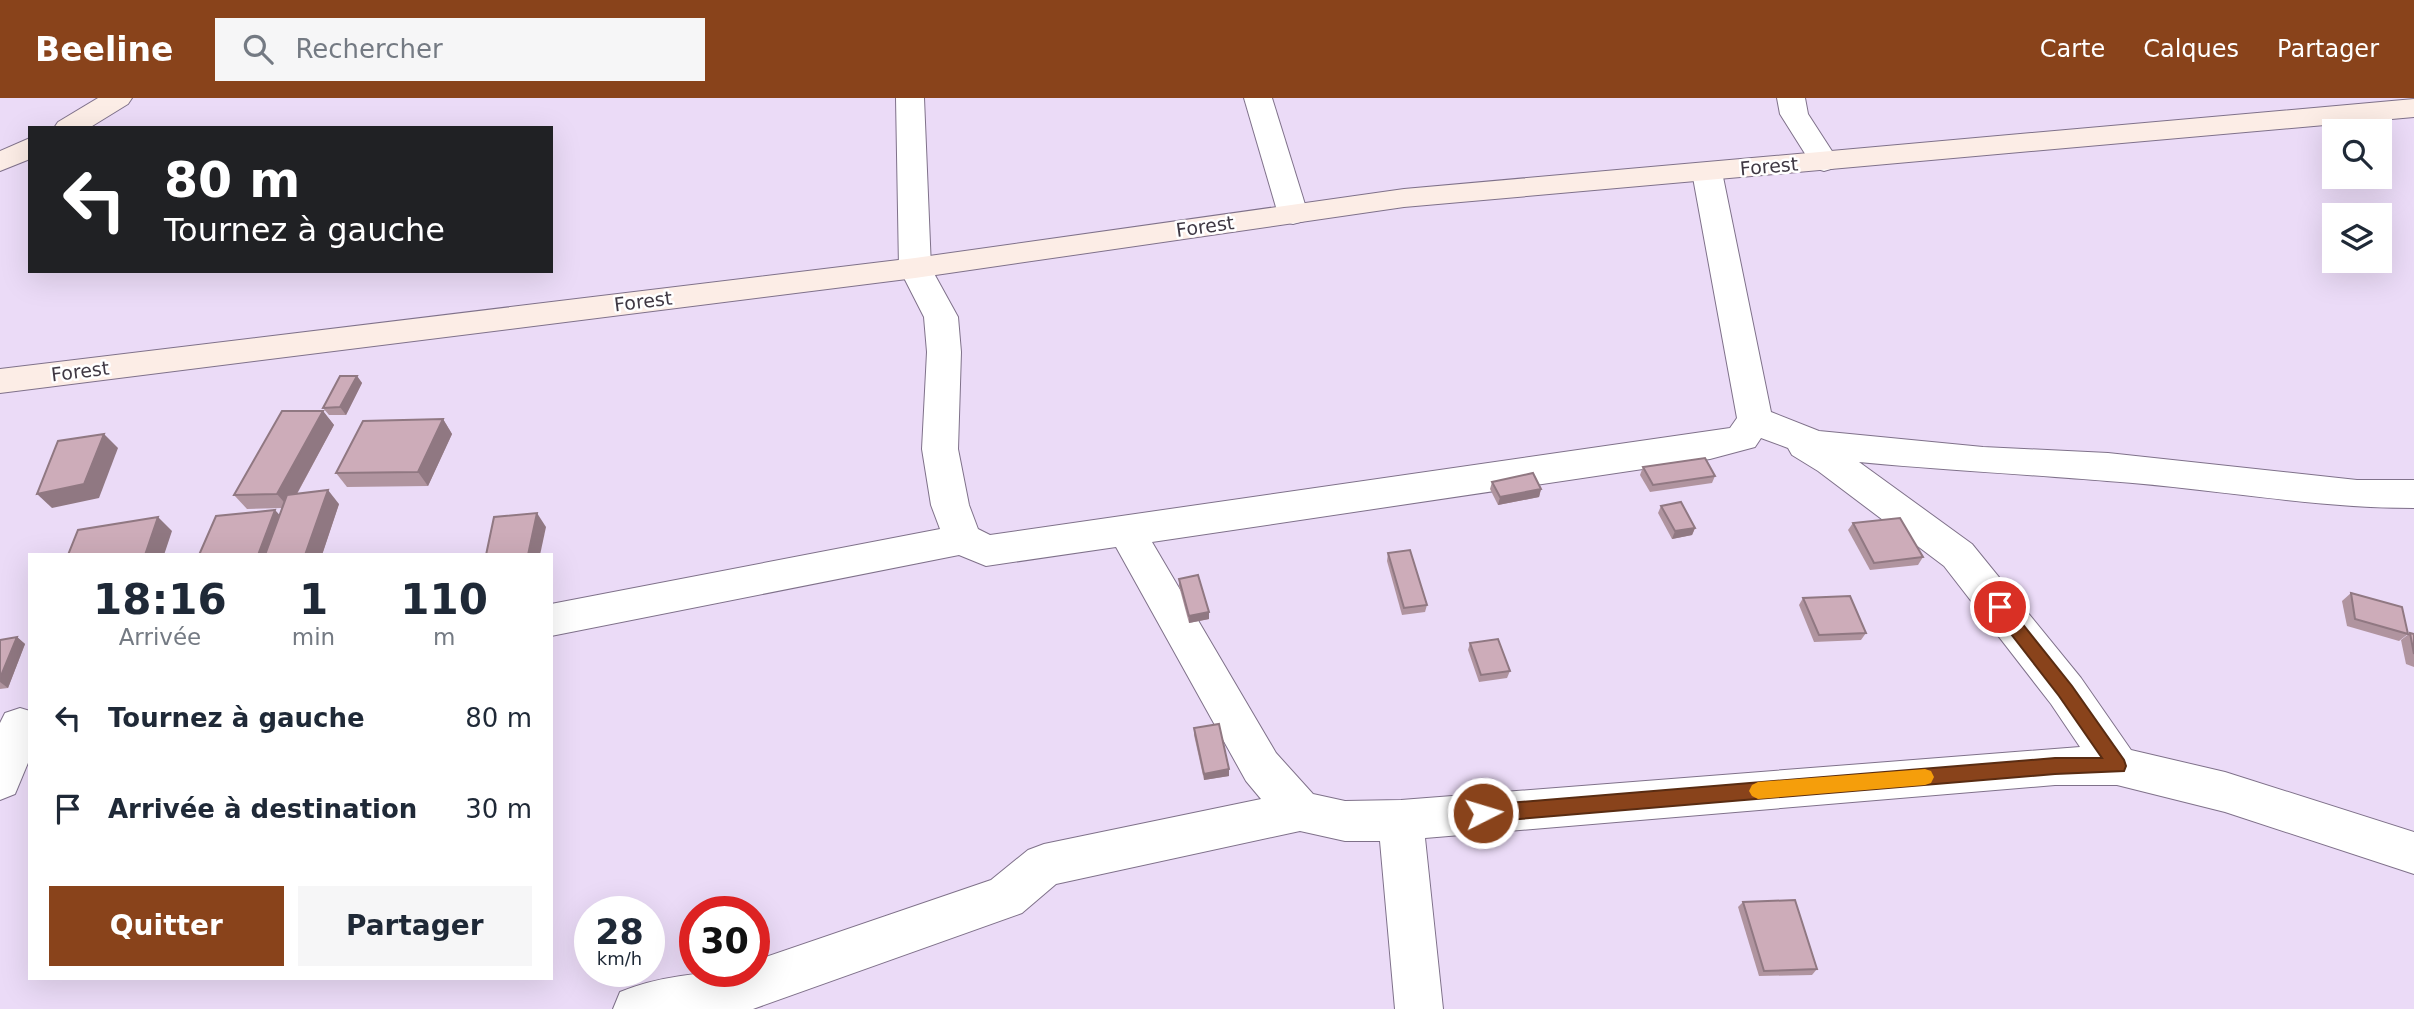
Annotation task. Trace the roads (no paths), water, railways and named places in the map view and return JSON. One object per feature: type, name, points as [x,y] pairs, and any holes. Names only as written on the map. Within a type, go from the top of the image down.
[{"type":"street","points":[[71,126],[118,98]]},
{"type":"street","points":[[910,98],[915,268],[941,317],[944,352],[940,449],[950,505],[963,539]]},
{"type":"street","points":[[1258,98],[1293,214]]},
{"type":"street","points":[[1791,98],[1794,114],[1824,162]]},
{"type":"street","name":"Forest","points":[[0,381],[915,268],[1404,198],[2414,108]]},
{"type":"street","points":[[0,162],[28,148]]},
{"type":"street","points":[[1707,172],[1769,426],[1831,461],[1958,555],[2066,691],[2117,766]]},
{"type":"street","points":[[553,620],[963,539],[986,551],[1128,532],[1710,446],[1742,438],[1769,426],[1819,444],[1983,461],[2108,467],[2357,494],[2414,494]]},
{"type":"street","points":[[1128,532],[1261,767],[1300,811]]},
{"type":"street","points":[[0,780],[17,726]]},
{"type":"street","points":[[637,1009],[724,994],[811,967],[1006,897],[1044,865],[1300,811],[1345,821],[1401,820],[2055,766],[2117,766],[2225,792],[2414,853]]},
{"type":"street","points":[[1401,820],[1419,1009]]}]
